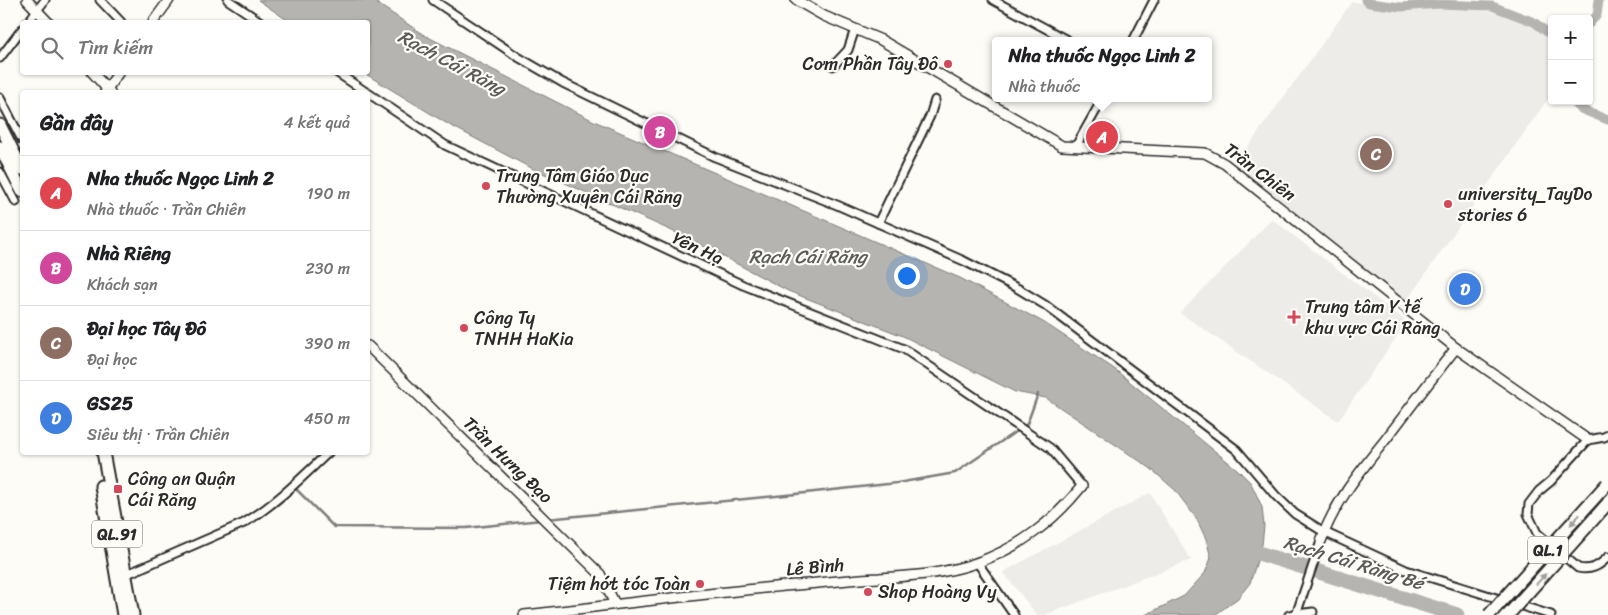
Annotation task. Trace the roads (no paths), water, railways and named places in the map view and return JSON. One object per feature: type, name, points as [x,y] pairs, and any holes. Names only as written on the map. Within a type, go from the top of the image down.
[{"type":"highway","points":[[0,125],[20,185]]},
{"type":"highway","points":[[0,147],[20,167]]},
{"type":"highway","name":"QL.91","points":[[96,455],[123,615]]},
{"type":"highway","name":"QL.91","points":[[104,455],[133,615]]},
{"type":"highway","name":"QL.1","points":[[1489,615],[1608,484]]},
{"type":"highway","name":"QL.1","points":[[1508,615],[1608,503]]},
{"type":"street","points":[[27,0],[46,20]]},
{"type":"street","points":[[30,20],[45,0]]},
{"type":"street","points":[[100,0],[119,20]]},
{"type":"street","points":[[154,20],[169,0]]},
{"type":"street","points":[[228,0],[258,20]]},
{"type":"street","points":[[433,0],[518,57],[563,83],[715,156],[878,223],[964,261],[1017,288],[1045,305],[1237,450],[1276,496],[1295,514],[1324,532],[1406,570],[1550,615]]},
{"type":"street","name":"Trần Chiên","points":[[796,0],[824,16],[881,40],[1062,146],[1206,153],[1225,164],[1456,348],[1588,440]]},
{"type":"street","points":[[993,0],[1062,37]]},
{"type":"street","points":[[1135,37],[1154,0]]},
{"type":"street","points":[[832,66],[848,50],[856,29]]},
{"type":"street","points":[[0,58],[20,32]]},
{"type":"street","points":[[94,75],[106,90]]},
{"type":"street","points":[[108,90],[117,75]]},
{"type":"street","name":"Yên Hạ","points":[[340,75],[363,90]]},
{"type":"street","name":"Yên Hạ","points":[[370,95],[445,146],[743,286],[904,349],[1050,448],[1082,486]]},
{"type":"street","points":[[0,98],[20,136]]},
{"type":"street","points":[[878,223],[930,116],[935,100]]},
{"type":"street","points":[[1076,146],[1101,102]]},
{"type":"street","points":[[0,172],[16,202]]},
{"type":"street","name":"Trần Hưng Đạo","points":[[370,348],[600,574],[615,604]]},
{"type":"street","points":[[1297,614],[1324,532],[1344,495],[1367,462],[1456,348]]},
{"type":"street","points":[[1608,435],[1588,440],[1551,481],[1539,491],[1529,504],[1528,514],[1537,533],[1578,568],[1595,568],[1608,556]]},
{"type":"street","points":[[125,575],[236,526],[258,514],[279,498],[326,455]]},
{"type":"street","name":"Lê Bình","points":[[524,615],[597,611],[615,604],[801,584],[924,575],[956,569],[1007,549],[1035,533],[1082,486]]},
{"type":"street","points":[[977,562],[1014,615]]},
{"type":"street","points":[[1289,615],[1313,612]]},
{"type":"water","name":"Rạch Cái Răng","points":[[258,0],[372,0],[424,35],[594,121],[960,278],[1043,322],[1113,368],[1238,470],[1251,483],[1262,507],[1264,526],[1262,545],[1250,583],[1238,598],[1215,615],[1145,615],[1184,596],[1205,573],[1211,558],[1206,539],[1196,518],[1175,490],[1150,468],[1046,398],[1015,392],[903,336],[788,291],[690,239],[527,166],[446,123],[367,75],[370,75],[370,20],[287,20]]},
{"type":"waterway","points":[[1365,0],[1369,3],[1401,7],[1438,4],[1492,6],[1534,22],[1548,33]]},
{"type":"waterway","points":[[1593,20],[1597,15],[1599,0]]},
{"type":"waterway","points":[[1576,105],[1581,109],[1608,120]]},
{"type":"waterway","points":[[547,519],[897,483],[955,473],[1027,424],[1038,394]]},
{"type":"waterway","points":[[295,488],[334,527],[466,528],[541,520]]},
{"type":"waterway","name":"Rạch Cái Răng Bé","points":[[1239,547],[1457,615]]},
{"type":"place","name":"Cơm Phần Tây Đô","points":[[948,64]]},
{"type":"place","name":"Nhà Riêng","points":[[660,132]]},
{"type":"place","name":"Nha thuốc Ngọc Linh 2","points":[[1102,137]]},
{"type":"place","name":"Đại học Tây Đô","points":[[1376,154]]},
{"type":"place","name":"Trung Tâm Giáo Dục Thường Xuyên Cái Răng","points":[[486,186]]},
{"type":"place","name":"university_TayDo stories 6","points":[[1448,204]]},
{"type":"place","name":"GS25","points":[[1465,289]]},
{"type":"place","name":"Trung tâm Y tế khu vực Cái Răng","points":[[1294,317]]},
{"type":"place","name":"Công Ty TNHH HaKia","points":[[464,328]]},
{"type":"place","name":"Công an Quận Cái Răng","points":[[118,489]]},
{"type":"place","name":"Tiệm hớt tóc Toàn","points":[[700,584]]},
{"type":"place","name":"Shop Hoàng Vy","points":[[868,592]]}]
